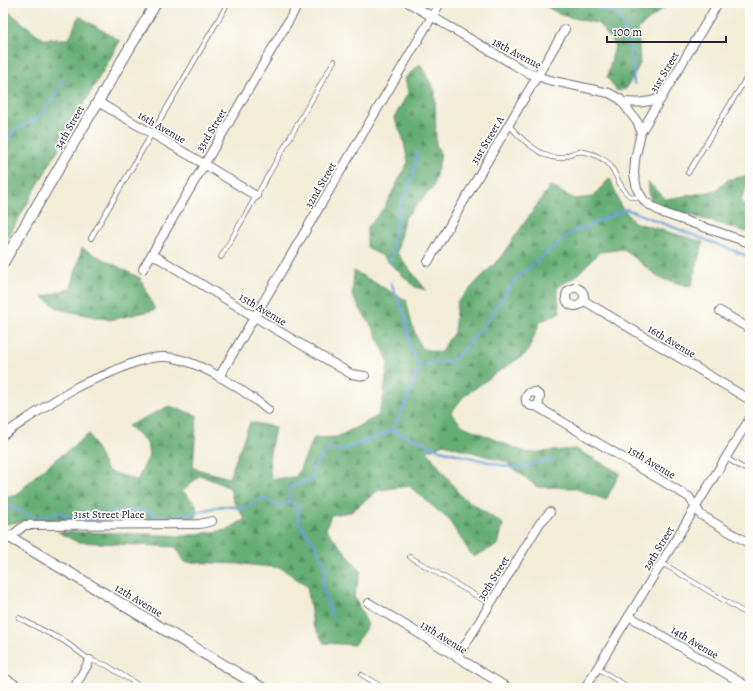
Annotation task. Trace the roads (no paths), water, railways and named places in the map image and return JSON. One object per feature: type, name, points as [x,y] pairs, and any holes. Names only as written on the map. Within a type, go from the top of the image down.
[{"type":"street","name":"34th Street","points":[[3,263],[156,3]]},
{"type":"street","name":"18th Avenue","points":[[409,3],[528,73],[609,92],[622,102],[638,124],[641,132]]},
{"type":"street","name":"32nd Street","points":[[219,377],[440,3]]},
{"type":"street","name":"31st Street","points":[[641,132],[718,3]]},
{"type":"street","name":"33rd Street","points":[[143,269],[298,5]]},
{"type":"street","name":"31st Street A","points":[[428,262],[565,29]]},
{"type":"street","points":[[622,102],[648,102],[661,98]]},
{"type":"street","name":"16th Avenue","points":[[98,102],[256,196]]},
{"type":"street","points":[[641,132],[635,160],[634,174],[637,189],[643,198],[652,207],[663,213],[750,243]]},
{"type":"street","name":"15th Avenue","points":[[152,254],[351,374],[366,376]]},
{"type":"street","name":"16th Avenue","points":[[583,300],[750,400]]},
{"type":"street","points":[[720,311],[750,329]]},
{"type":"street","points":[[3,435],[78,386],[153,357],[165,357],[182,360],[204,369],[256,400],[268,410]]},
{"type":"street","name":"15th Avenue","points":[[536,406],[690,498],[701,515],[750,544]]},
{"type":"street","name":"29th Street","points":[[584,688],[750,418]]},
{"type":"street","name":"30th Street","points":[[457,658],[540,524],[550,512]]},
{"type":"street","name":"31st Street Place","points":[[6,535],[25,525],[200,524],[212,521]]},
{"type":"street","name":"12th Avenue","points":[[6,535],[262,688]]},
{"type":"street","name":"13th Avenue","points":[[369,603],[508,688]]},
{"type":"street","name":"14th Avenue","points":[[629,616],[750,688]]},
{"type":"street","points":[[74,688],[90,660]]},
{"type":"street","points":[[3,677],[20,688]]},
{"type":"lane","points":[[91,238],[228,3]]},
{"type":"lane","points":[[288,3],[298,5]]},
{"type":"lane","points":[[221,257],[334,61]]},
{"type":"lane","points":[[688,173],[750,72]]},
{"type":"lane","points":[[508,125],[530,146],[557,159],[564,158],[577,152],[583,152],[596,156],[607,163],[622,187],[631,196],[643,198]]},
{"type":"lane","points":[[726,458],[750,472]]},
{"type":"lane","points":[[410,557],[490,604]]},
{"type":"lane","points":[[662,563],[750,616]]},
{"type":"lane","points":[[19,618],[64,642],[90,660],[106,665],[144,688]]},
{"type":"lane","points":[[597,668],[630,688]]},
{"type":"lane","points":[[362,675],[384,688]]},
{"type":"waterway","points":[[586,3],[618,15],[627,34],[632,60],[634,84]]},
{"type":"waterway","points":[[3,145],[9,140],[12,131],[34,121],[55,97],[63,79]]},
{"type":"waterway","points":[[390,261],[399,208],[412,179],[417,153]]},
{"type":"waterway","points":[[3,504],[36,518],[59,512],[78,520],[100,520],[109,513],[142,510],[165,518],[190,514],[221,506],[244,508],[263,498],[280,507],[289,502],[290,487],[311,479],[314,467],[327,450],[341,451],[391,431],[408,400],[419,365],[452,361],[480,331],[514,281],[567,235],[626,209],[750,257]]},
{"type":"waterway","points":[[391,283],[406,317],[410,347],[419,365]]},
{"type":"waterway","points":[[391,431],[410,437],[440,450],[513,468],[554,460]]},
{"type":"waterway","points":[[289,502],[299,508],[298,521],[315,545],[326,567],[322,587],[332,616]]}]
